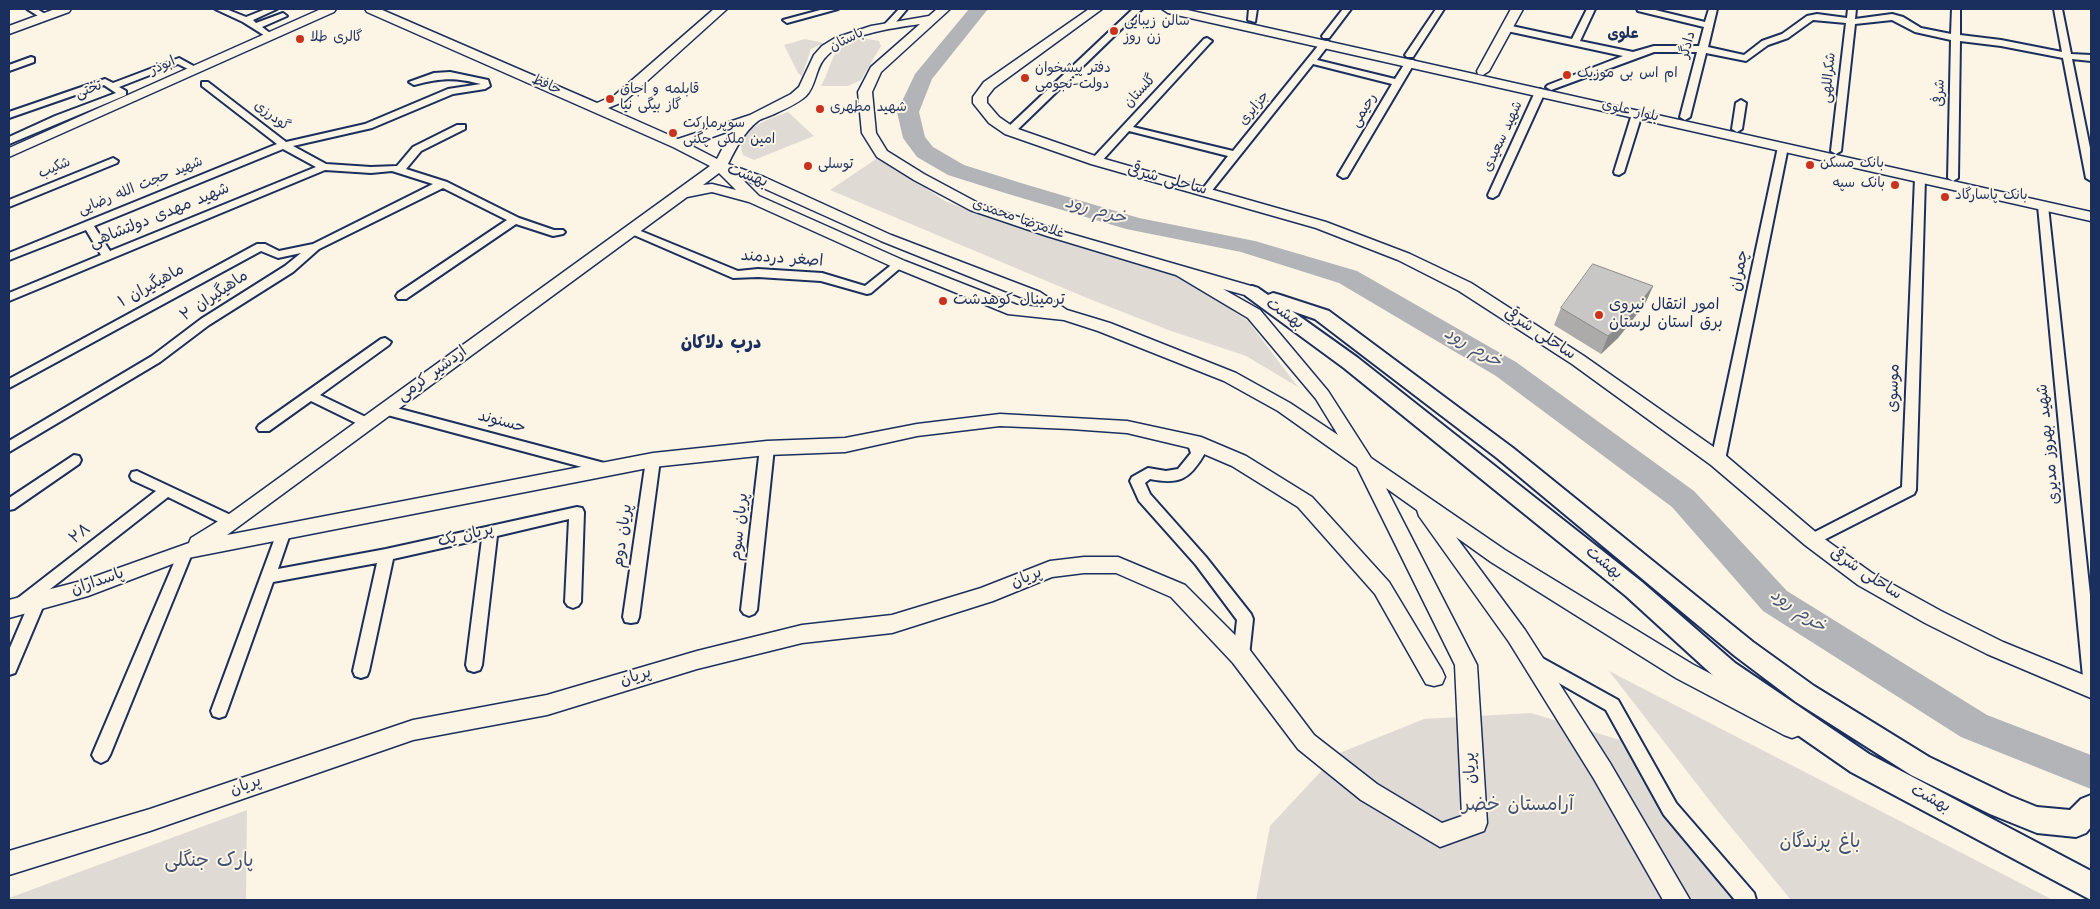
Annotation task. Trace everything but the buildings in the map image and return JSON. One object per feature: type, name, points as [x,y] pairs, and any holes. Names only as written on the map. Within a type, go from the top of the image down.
[{"type":"main road","points":[[9,30],[65,9]]},
{"type":"main road","name":"ابوذر","points":[[9,153],[330,9]]},
{"type":"main road","name":"حافظ","points":[[371,9],[678,144],[720,166]]},
{"type":"main road","points":[[594,108],[610,104],[620,98],[721,9]]},
{"type":"main road","points":[[612,115],[732,9]]},
{"type":"main road","name":"غلامرضا محمدی","points":[[944,9],[876,70],[865,92],[869,133],[882,154],[919,177],[975,207],[1052,233],[1252,292]]},
{"type":"main road","points":[[1010,68],[1096,9]]},
{"type":"main road","points":[[1010,68],[1046,52],[1108,9]]},
{"type":"main road","name":"بلوار علوی","points":[[1168,9],[1326,39],[1546,89],[1684,117],[2091,209]]},
{"type":"main road","name":"بلوار علوی","points":[[1198,9],[1252,14],[1326,39]]},
{"type":"main road","points":[[1483,72],[1517,9]]},
{"type":"main road","name":"باستان","points":[[678,144],[760,114],[798,96],[805,91],[818,57],[839,42],[857,33],[905,22],[932,19]]},
{"type":"main road","points":[[857,33],[875,35],[888,40],[899,48]]},
{"type":"main road","name":"بلوار علوی","points":[[1410,58],[1483,72],[1637,114],[2091,217]]},
{"type":"main road","name":"ساحلی شرقی","points":[[1010,68],[989,85],[980,97],[980,103],[986,112],[1010,131],[1096,161],[1321,225],[1404,256],[1465,286],[1578,360],[1718,460],[1812,540],[1865,579],[1933,617],[1995,648],[2091,688]]},
{"type":"main road","name":"باستان","points":[[720,166],[737,133],[760,114]]},
{"type":"main road","name":"اردشیر کرمی","points":[[186,551],[232,522],[720,166]]},
{"type":"main road","name":"بهشت","points":[[720,166],[754,199],[899,264],[1014,310],[1065,315],[1104,327],[1230,376],[1284,407],[1362,459],[1498,556],[1684,671],[2091,886]]},
{"type":"main road","name":"بهشت","points":[[720,166],[759,180],[886,238],[1034,296],[1065,315]]},
{"type":"main road","points":[[679,195],[712,188],[754,199]]},
{"type":"main road","points":[[869,251],[886,238]]},
{"type":"main road","points":[[1181,271],[1254,314],[1322,395],[1362,459]]},
{"type":"main road","name":"بهشت","points":[[1252,292],[1351,363],[1611,571],[1726,670],[1860,763]]},
{"type":"main road","name":"بهشت","points":[[1252,292],[1322,315],[1505,454],[1744,649],[1805,694],[1920,766],[2000,805],[2037,820],[2076,824],[2091,808]]},
{"type":"main road","points":[[1284,407],[1302,412],[1312,410],[1319,407],[1322,395]]},
{"type":"main road","points":[[186,551],[653,460],[767,448],[845,445],[917,430],[1000,420],[1127,427],[1194,442],[1239,461],[1306,502],[1382,588],[1434,677]]},
{"type":"main road","name":"پریان","points":[[9,863],[150,820],[413,730],[547,705],[698,660],[802,634],[892,624],[986,595],[1050,569],[1084,564],[1118,565],[1178,591],[1241,656],[1306,742],[1368,792],[1440,836],[1475,823],[1466,665],[1362,459]]},
{"type":"main road","points":[[1418,500],[1532,660],[1602,771],[1677,900]]},
{"type":"main road","name":"پاسداران","points":[[12,608],[88,588],[186,551]]},
{"type":"street","points":[[31,9],[46,17]]},
{"type":"street","points":[[219,9],[246,20],[270,36]]},
{"type":"street","points":[[246,20],[273,9]]},
{"type":"street","points":[[787,20],[834,9]]},
{"type":"street","points":[[888,26],[903,9]]},
{"type":"street","points":[[905,22],[913,9]]},
{"type":"street","points":[[1010,131],[1138,9]]},
{"type":"street","name":"جزایری","points":[[1206,191],[1311,61],[1347,9]]},
{"type":"street","name":"رحیمی","points":[[1343,174],[1440,9]]},
{"type":"street","points":[[1575,42],[1591,9]]},
{"type":"street","points":[[1641,9],[1708,25]]},
{"type":"street","name":"دادگر","points":[[1684,117],[1713,9]]},
{"type":"street","name":"شکراللهی","points":[[1836,151],[1852,9]]},
{"type":"street","name":"شرفی","points":[[1953,178],[1956,9]]},
{"type":"street","points":[[2058,9],[2091,178]]},
{"type":"street","points":[[256,26],[283,16]]},
{"type":"street","points":[[1546,89],[1633,55],[1654,49],[1702,49],[1746,58],[1765,43],[1785,36],[1810,18],[1816,17],[1850,22],[1892,17],[1918,30],[1956,38],[2002,43],[2068,56],[2091,58]]},
{"type":"street","points":[[1507,28],[1633,55]]},
{"type":"street","name":"گلستان","points":[[1096,161],[1207,41]]},
{"type":"street","points":[[9,68],[31,60]]},
{"type":"street","points":[[112,86],[179,61],[194,69]]},
{"type":"street","points":[[1311,61],[1398,82]]},
{"type":"street","name":"شهید حجت الله رضایی","points":[[9,257],[284,145],[368,126],[451,91],[485,84],[458,75],[442,74],[414,82]]},
{"type":"street","name":"تختی","points":[[9,116],[105,82],[123,93],[59,118],[9,141]]},
{"type":"street","name":"گودرزی","points":[[205,84],[284,145],[324,167]]},
{"type":"street","name":"شهید سعیدی","points":[[1493,194],[1546,89]]},
{"type":"street","points":[[1737,129],[1741,104]]},
{"type":"street","points":[[1619,172],[1637,114]]},
{"type":"street","points":[[399,170],[418,149],[461,128]]},
{"type":"street","points":[[1127,128],[1235,155]]},
{"type":"street","name":"چمران","points":[[1718,460],[1783,147]]},
{"type":"street","name":"شکیب","points":[[9,204],[113,161]]},
{"type":"street","points":[[324,167],[371,170],[392,168],[443,184],[516,220],[553,233],[560,232]]},
{"type":"street","name":"شهید مهدی دولتشاهی","points":[[9,298],[324,167]]},
{"type":"street","name":"موسوی","points":[[1812,540],[1909,490],[1920,178]]},
{"type":"street","name":"ماهیگیران ۲","points":[[9,447],[156,359],[205,322],[289,269],[315,247],[443,184]]},
{"type":"street","name":"شهید بهروز مدیری","points":[[2043,206],[2091,677]]},
{"type":"street","points":[[402,296],[516,220]]},
{"type":"street","points":[[88,225],[108,256]]},
{"type":"street","name":"اصغر دردمند","points":[[631,230],[738,275],[758,273],[822,277],[867,290],[899,264]]},
{"type":"street","name":"ماهیگیران ۱","points":[[9,384],[262,246],[278,255],[315,247]]},
{"type":"street","points":[[264,428],[385,342]]},
{"type":"street","points":[[310,395],[367,423]]},
{"type":"street","name":"حسنوند","points":[[385,410],[608,469]]},
{"type":"street","points":[[1194,442],[1198,453],[1189,469],[1173,478],[1148,473],[1137,480],[1144,496],[1201,562],[1245,618],[1241,656]]},
{"type":"street","name":"پریان سوم","points":[[749,610],[767,448]]},
{"type":"street","points":[[9,506],[74,460]]},
{"type":"street","name":"پریان دوم","points":[[631,617],[653,460]]},
{"type":"street","points":[[137,476],[232,522]]},
{"type":"street","name":"۲۸","points":[[12,608],[167,490]]},
{"type":"street","name":"پریان یک","points":[[267,577],[386,555],[577,512],[573,602]]},
{"type":"street","points":[[219,711],[284,531]]},
{"type":"street","points":[[474,665],[490,532]]},
{"type":"street","points":[[101,755],[186,551]]},
{"type":"street","points":[[361,671],[386,555]]},
{"type":"street","points":[[9,668],[36,602]]},
{"type":"street","points":[[1532,660],[1612,705],[1670,809],[1746,900]]},
{"type":"green space","points":[[862,38],[879,41],[881,46],[861,80],[848,86],[821,86],[838,51],[843,46]]},
{"type":"green space","points":[[805,39],[824,43],[811,49],[802,76],[798,73],[784,45]]},
{"type":"green space","points":[[788,112],[814,136],[754,160],[743,155],[741,146],[743,138],[748,132],[763,122]]},
{"type":"green space","points":[[879,157],[945,201],[994,220],[1184,278],[1248,321],[1298,387],[1246,356],[1171,331],[1087,298],[830,190]]},
{"type":"green space","name":"باغ پرندگان","points":[[1609,671],[2053,900],[1791,900],[1717,810]]},
{"type":"green space","name":"آرامستان خضر","points":[[1531,713],[1630,743],[1752,900],[1256,900],[1270,826],[1337,754],[1424,719]]},
{"type":"green space","name":"پارک جنگلی","points":[[247,810],[246,900],[9,900],[9,898]]},
{"type":"waterway","name":"خرم رود","points":[[979,9],[922,78],[908,112],[914,138],[925,152],[956,170],[1013,188],[1135,224],[1246,246],[1348,277],[1506,369],[1683,499],[1775,601],[1974,726],[2091,772]]},
{"type":"place","name":"سالن زیبایی زن روز","points":[[1114,31]]},
{"type":"place","name":"گالری طلا","points":[[300,39]]},
{"type":"place","name":"ام اس بی موزیک","points":[[1567,75]]},
{"type":"place","name":"دفتر پیشخوان دولت-نجومی","points":[[1025,78]]},
{"type":"place","name":"قابلمه و اجاق گاز بیگی نیا","points":[[610,99]]},
{"type":"place","name":"شهید مطهری","points":[[820,109]]},
{"type":"place","name":"سوپرمارکت امین ملکی چگنی","points":[[673,133]]},
{"type":"place","name":"بانک مسکن","points":[[1810,165]]},
{"type":"place","name":"توسلی","points":[[808,166]]},
{"type":"place","name":"بانک سپه","points":[[1895,185]]},
{"type":"place","name":"بانک پاسارگاد","points":[[1945,197]]},
{"type":"place","name":"ترمینال کوهدشت","points":[[943,301]]},
{"type":"place","name":"امور انتقال نیروی برق استان لرستان","points":[[1599,315]]},
{"type":"district","name":"علوی","points":[[1623,35]]},
{"type":"district","name":"درب دلاکان","points":[[721,345]]}]
